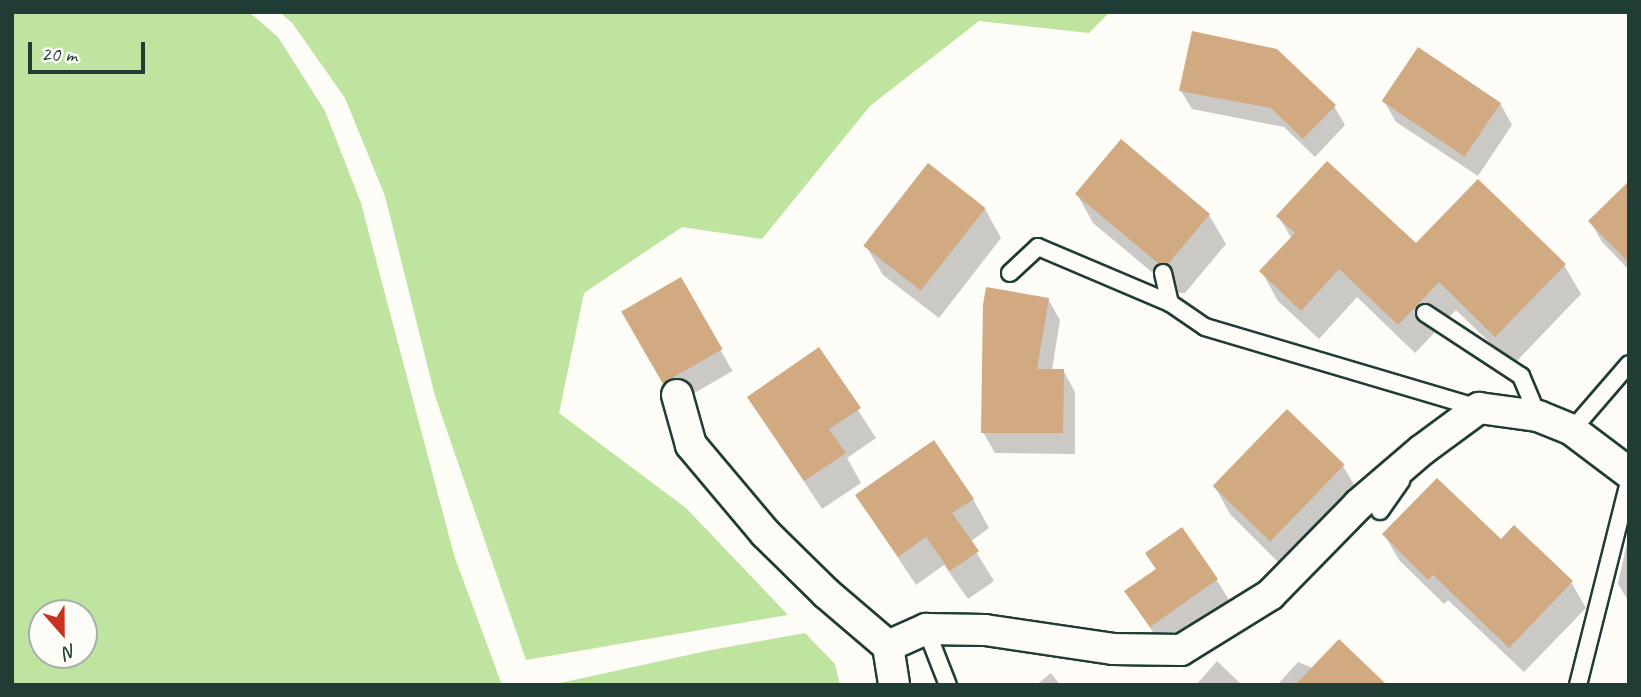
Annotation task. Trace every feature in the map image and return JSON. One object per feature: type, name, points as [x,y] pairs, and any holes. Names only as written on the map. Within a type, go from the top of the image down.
[{"type":"street","points":[[677,395],[691,445],[765,533],[826,593],[888,646],[894,685]]},
{"type":"street","points":[[888,646],[926,629],[985,630],[1113,649],[1181,650],[1270,596],[1359,504],[1422,450],[1479,408],[1538,416],[1572,430],[1629,473]]},
{"type":"lane","points":[[1010,273],[1038,247],[1170,303],[1205,327],[1479,408]]},
{"type":"lane","points":[[1164,272],[1170,303]]},
{"type":"lane","points":[[1425,313],[1521,376],[1538,416]]},
{"type":"lane","points":[[1572,430],[1629,364]]},
{"type":"lane","points":[[1380,511],[1422,450]]},
{"type":"lane","points":[[1578,685],[1629,482]]},
{"type":"lane","points":[[926,629],[948,685]]},
{"type":"green space","points":[[12,12],[249,12],[278,37],[325,111],[361,203],[454,555],[502,685],[12,685]]},
{"type":"green space","points":[[280,12],[1110,12],[1089,33],[979,21],[870,106],[762,239],[682,227],[584,293],[559,413],[686,508],[788,615],[526,660],[435,396],[385,196],[345,98],[293,24]]},
{"type":"green space","points":[[805,633],[835,664],[840,685],[551,685],[711,650]]},
{"type":"building","points":[[1192,31],[1277,49],[1336,105],[1303,139],[1271,108],[1179,91]]},
{"type":"building","points":[[1418,47],[1501,103],[1465,157],[1382,101]]},
{"type":"building","points":[[1121,139],[1210,214],[1168,264],[1159,264],[1075,194]]},
{"type":"building","points":[[1327,161],[1416,243],[1478,179],[1566,264],[1495,337],[1439,282],[1398,325],[1339,269],[1301,311],[1259,271],[1295,233],[1276,216]]},
{"type":"building","points":[[928,163],[986,208],[921,291],[863,246]]},
{"type":"building","points":[[1629,181],[1629,263],[1588,221]]},
{"type":"building","points":[[681,277],[722,349],[663,383],[621,312]]},
{"type":"building","points":[[986,287],[1049,298],[1037,369],[1064,369],[1063,433],[981,433],[983,305]]},
{"type":"building","points":[[819,347],[861,408],[829,429],[846,453],[804,481],[747,397]]},
{"type":"building","points":[[1287,409],[1345,465],[1270,542],[1213,486]]},
{"type":"building","points":[[934,440],[974,499],[952,513],[979,551],[950,571],[926,537],[898,557],[855,495]]},
{"type":"building","points":[[1437,478],[1501,539],[1514,525],[1573,581],[1509,648],[1433,575],[1428,580],[1382,534]]},
{"type":"building","points":[[1182,527],[1218,579],[1150,627],[1124,591],[1156,569],[1145,553]]},
{"type":"building","points":[[1339,639],[1387,685],[1295,685]]}]
